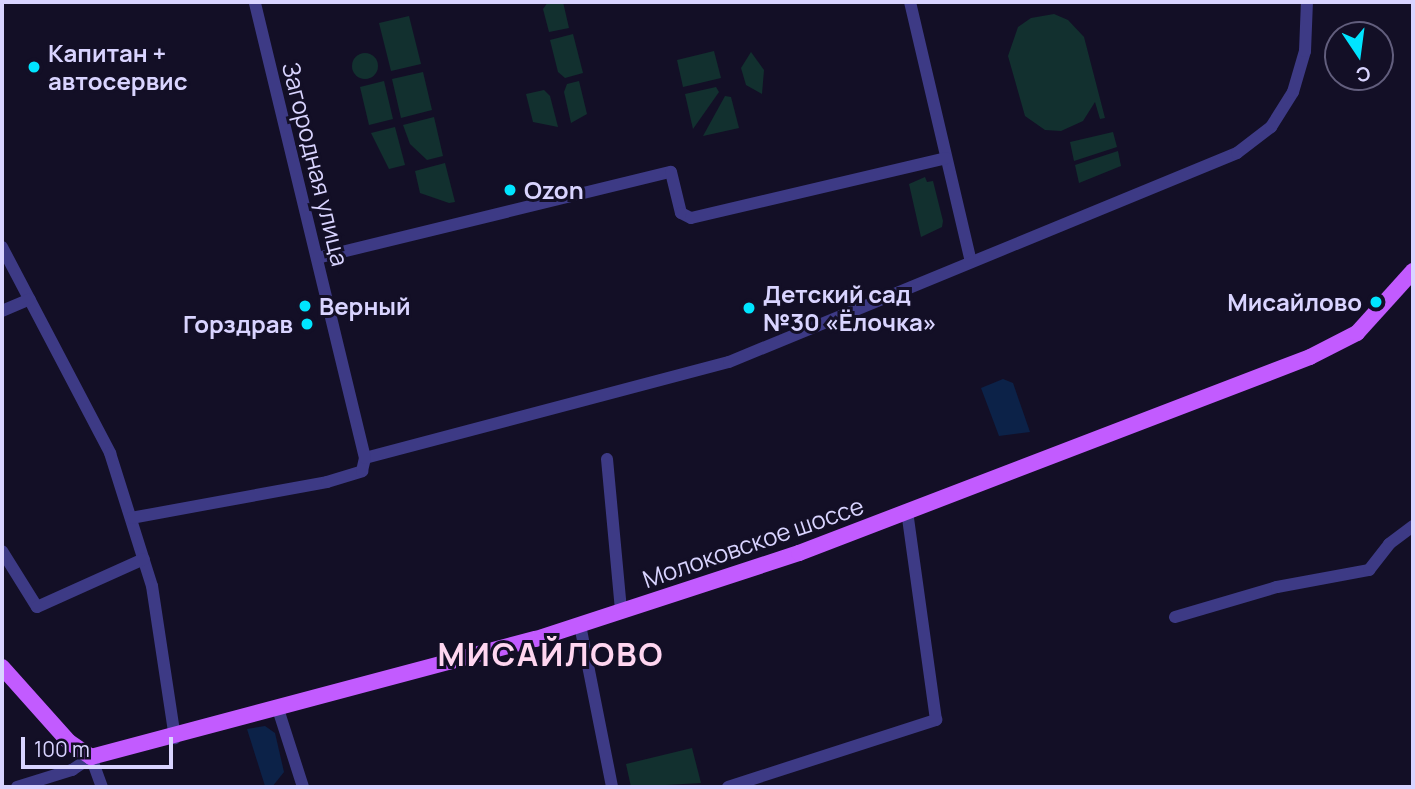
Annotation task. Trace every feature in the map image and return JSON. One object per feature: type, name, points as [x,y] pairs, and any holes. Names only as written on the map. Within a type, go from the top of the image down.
[{"type":"main road","name":"Молоковское шоссе","points":[[91,757],[176,738],[580,625],[799,553],[1310,357],[1357,333],[1413,271]]},
{"type":"main road","points":[[2,667],[69,742],[91,757]]},
{"type":"street","name":"Загородная улица","points":[[255,2],[365,458]]},
{"type":"street","points":[[910,2],[971,262]]},
{"type":"street","points":[[131,518],[327,482],[362,471],[365,458],[729,362],[1251,144],[1271,127],[1293,92],[1304,51],[1307,2]]},
{"type":"street","points":[[317,258],[671,172],[681,213],[691,218],[946,158]]},
{"type":"street","points":[[2,247],[110,453],[152,586],[176,738]]},
{"type":"street","points":[[2,311],[30,299]]},
{"type":"street","points":[[607,459],[621,611]]},
{"type":"street","points":[[728,787],[936,720],[907,511]]},
{"type":"street","points":[[1175,617],[1277,587],[1321,577],[1347,578],[1369,570],[1389,544],[1413,526]]},
{"type":"street","points":[[2,551],[37,607],[144,559]]},
{"type":"street","points":[[580,625],[612,787]]},
{"type":"street","points":[[278,709],[303,787]]},
{"type":"street","points":[[17,787],[72,770],[91,757],[102,787]]},
{"type":"green space","points":[[548,2],[563,2],[569,28],[549,32],[543,9]]},
{"type":"green space","points":[[1054,14],[1068,20],[1084,37],[1105,118],[1100,119],[1095,102],[1083,121],[1061,131],[1045,130],[1025,116],[1008,56],[1018,27],[1031,18]]},
{"type":"green space","points":[[409,16],[421,64],[391,71],[379,23]]},
{"type":"green space","points":[[573,34],[583,73],[565,78],[558,72],[550,40]]},
{"type":"green space","points":[[714,51],[721,78],[683,87],[677,60]]},
{"type":"green space","points":[[751,52],[764,70],[762,94],[746,85],[741,68]]},
{"type":"green space","points":[[365,53],[374,57],[378,66],[374,75],[365,79],[356,75],[352,66],[356,57]]},
{"type":"green space","points":[[423,72],[432,110],[401,118],[392,79]]},
{"type":"green space","points":[[384,81],[393,119],[369,125],[360,87]]},
{"type":"green space","points":[[579,81],[587,114],[571,123],[564,92],[567,84]]},
{"type":"green space","points":[[716,87],[719,92],[693,129],[685,94]]},
{"type":"green space","points":[[544,90],[550,96],[558,127],[533,122],[526,94]]},
{"type":"green space","points":[[725,96],[731,97],[739,128],[703,136]]},
{"type":"green space","points":[[434,117],[443,156],[427,160],[410,144],[403,125]]},
{"type":"green space","points":[[395,127],[405,165],[389,169],[371,133]]},
{"type":"green space","points":[[1113,132],[1117,147],[1074,161],[1070,142]]},
{"type":"green space","points":[[1118,151],[1121,166],[1079,183],[1075,165]]},
{"type":"green space","points":[[445,163],[455,202],[449,203],[420,193],[415,171]]},
{"type":"green space","points":[[925,177],[927,182],[933,181],[943,221],[942,227],[921,237],[909,184]]},
{"type":"green space","points":[[692,748],[701,783],[631,787],[626,764]]},
{"type":"water","points":[[1003,379],[1013,383],[1030,432],[999,436],[981,388]]},
{"type":"water","points":[[265,726],[275,733],[284,772],[272,787],[265,786],[247,729]]},
{"type":"place","name":"Капитан + автосервис","points":[[34,67]]},
{"type":"place","name":"Ozon","points":[[510,190]]},
{"type":"place","name":"Мисайлово","points":[[1376,302]]},
{"type":"place","name":"Верный","points":[[305,306]]},
{"type":"place","name":"Детский сад №30 «Ёлочка»","points":[[749,308]]},
{"type":"place","name":"Горздрав","points":[[307,324]]},
{"type":"district","name":"МИСАЙЛОВО","points":[[551,654]]}]
